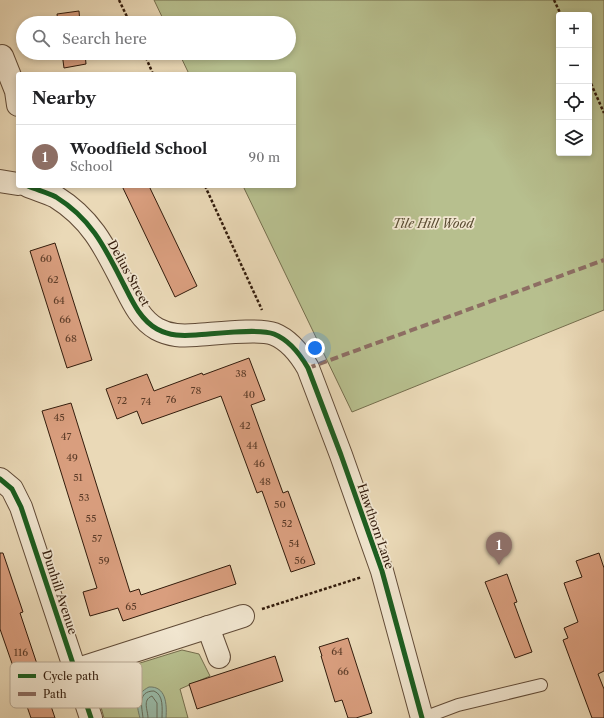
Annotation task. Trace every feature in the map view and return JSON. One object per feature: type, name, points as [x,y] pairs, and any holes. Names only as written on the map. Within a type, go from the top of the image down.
[{"type":"street","points":[[2,56],[16,91]]},
{"type":"street","points":[[0,181],[16,184]]},
{"type":"street","name":"Delius Street","points":[[33,188],[55,197],[77,213],[91,227],[103,244],[137,310],[156,329],[167,334],[181,336],[260,332],[273,334],[286,341],[308,368]]},
{"type":"street","name":"Hawthorn Lane","points":[[308,368],[341,455],[382,571],[422,718]]},
{"type":"street","name":"Dunhill Avenue","points":[[0,479],[12,489],[21,507],[72,662]]},
{"type":"street","points":[[100,662],[242,616]]},
{"type":"street","points":[[208,627],[219,657]]},
{"type":"street","name":"Dunhill Avenue","points":[[88,708],[91,718]]},
{"type":"lane","points":[[422,718],[458,705],[541,685]]},
{"type":"path","points":[[119,0],[127,16]]},
{"type":"path","points":[[554,0],[560,12]]},
{"type":"path","points":[[147,60],[152,72]]},
{"type":"path","points":[[591,84],[604,113]]},
{"type":"path","points":[[206,188],[273,334]]},
{"type":"path","points":[[242,616],[382,571]]},
{"type":"green space","name":"Tile Hill Wood","points":[[154,0],[604,0],[604,310],[352,412],[244,188],[296,188],[296,72],[188,72],[182,60],[296,60],[296,16],[162,16]]},
{"type":"green space","points":[[182,650],[199,654],[210,676],[180,689],[188,718],[104,718],[101,708],[142,708],[142,662]]},
{"type":"water","points":[[149,687],[159,689],[166,702],[166,718],[140,718],[138,708],[142,708],[142,692]]},
{"type":"building","points":[[79,11],[79,16],[57,16],[57,14]]},
{"type":"building","points":[[63,60],[86,60],[86,64],[64,68]]},
{"type":"building","points":[[123,188],[150,188],[197,286],[175,297]]},
{"type":"building","points":[[55,243],[92,360],[67,368],[30,251]]},
{"type":"building","points":[[249,358],[265,400],[251,405],[283,493],[288,491],[315,564],[291,572],[262,491],[257,493],[221,396],[142,424],[137,411],[117,419],[106,389],[147,374],[154,391],[202,373],[203,375]]},
{"type":"building","points":[[71,403],[130,592],[139,589],[141,595],[230,565],[236,584],[123,621],[118,608],[90,616],[83,592],[97,588],[42,411]]},
{"type":"building","points":[[0,553],[3,553],[23,612],[20,613],[36,662],[11,662],[0,629]]},
{"type":"building","points":[[599,553],[604,568],[604,671],[598,674],[604,689],[604,718],[592,718],[563,640],[568,638],[564,628],[578,622],[564,583],[582,577],[576,561]]},
{"type":"building","points":[[507,574],[517,602],[514,603],[532,652],[515,658],[485,582]]},
{"type":"building","points":[[348,638],[372,713],[356,718],[348,718],[342,700],[335,702],[319,647]]},
{"type":"building","points":[[275,656],[283,681],[197,709],[189,684]]},
{"type":"building","points":[[28,708],[52,708],[55,718],[31,718]]},
{"type":"marked path","points":[[308,368],[604,260]]},
{"type":"cycle path","points":[[33,188],[56,197],[69,206],[89,226],[105,248],[138,311],[146,321],[157,329],[167,333],[181,335],[247,331],[267,332],[285,340],[294,348],[308,368],[341,455],[382,571],[422,718]]},
{"type":"cycle path","points":[[0,479],[12,489],[21,507],[72,662]]},
{"type":"cycle path","points":[[88,708],[91,718]]},
{"type":"place","name":"Woodfield School","points":[[499,565]]}]
